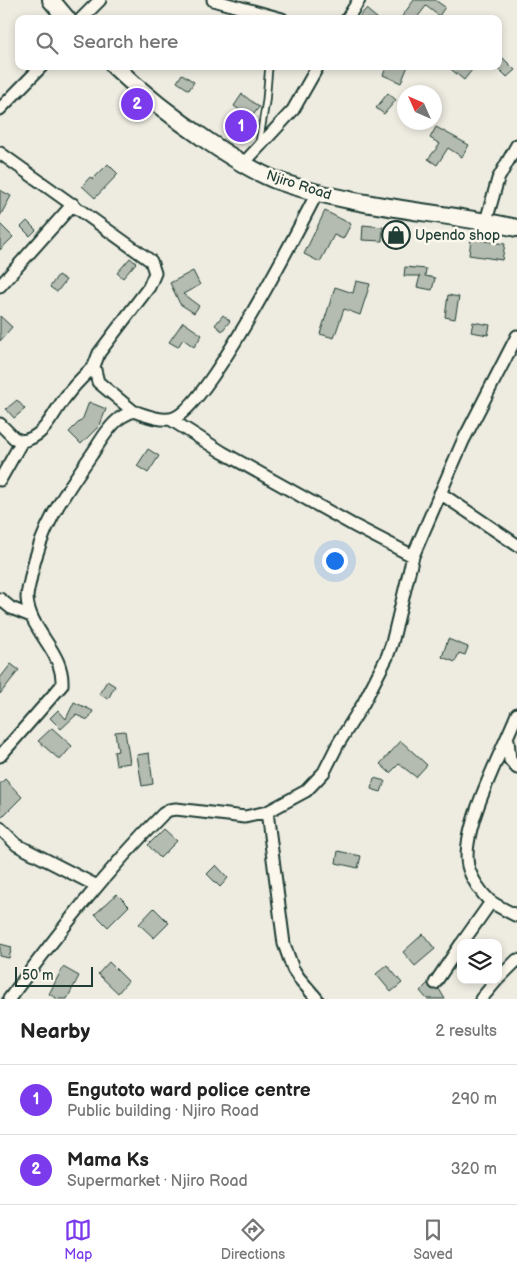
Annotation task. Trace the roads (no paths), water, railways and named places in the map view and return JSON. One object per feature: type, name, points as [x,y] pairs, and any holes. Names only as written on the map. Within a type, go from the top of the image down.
[{"type":"street","points":[[51,0],[64,15]]},
{"type":"street","points":[[85,15],[100,0]]},
{"type":"street","points":[[213,0],[262,15]]},
{"type":"street","points":[[350,15],[359,0]]},
{"type":"street","points":[[0,110],[38,70]]},
{"type":"street","name":"Njiro Road","points":[[118,70],[170,116],[243,164],[277,180],[317,193],[362,202],[486,221],[517,228]]},
{"type":"street","points":[[243,164],[293,110],[316,70]]},
{"type":"street","points":[[486,221],[498,179],[517,144]]},
{"type":"street","points":[[0,153],[151,260],[155,273],[149,287],[99,353],[94,366],[66,395],[43,430],[36,437],[22,441],[14,438],[0,424]]},
{"type":"street","points":[[170,419],[180,415],[195,400],[235,341],[280,263],[317,193]]},
{"type":"street","points":[[0,286],[72,204]]},
{"type":"street","points":[[9,999],[96,886],[158,819],[169,810],[176,809],[245,817],[267,812],[306,791],[324,772],[387,658],[413,556],[462,440],[517,336]]},
{"type":"street","points":[[94,366],[98,382],[133,411],[170,419],[222,452],[413,556]]},
{"type":"street","points":[[0,756],[62,685],[63,674],[60,664],[31,616],[27,598],[43,535],[60,500],[109,429],[120,417],[133,411]]},
{"type":"street","points":[[0,480],[22,441]]},
{"type":"street","points":[[440,493],[517,545]]},
{"type":"street","points":[[0,599],[11,608],[31,616]]},
{"type":"street","points":[[517,714],[484,790],[468,844],[468,866],[481,891],[491,902],[517,916]]},
{"type":"street","points":[[508,738],[510,760],[517,768]]},
{"type":"street","points":[[267,812],[284,944],[296,974],[318,999]]},
{"type":"street","points":[[0,828],[17,845],[96,886]]},
{"type":"street","points":[[465,939],[491,902]]},
{"type":"street","points":[[435,982],[457,950]]},
{"type":"street","points":[[502,976],[517,960]]},
{"type":"street","points":[[481,999],[494,984]]},
{"type":"lane","points":[[258,148],[266,101],[269,70]]},
{"type":"place","name":"Mama Ks","points":[[137,104]]},
{"type":"place","name":"Engutoto ward police centre","points":[[241,126]]},
{"type":"place","name":"Upendo shop","points":[[396,235]]}]
